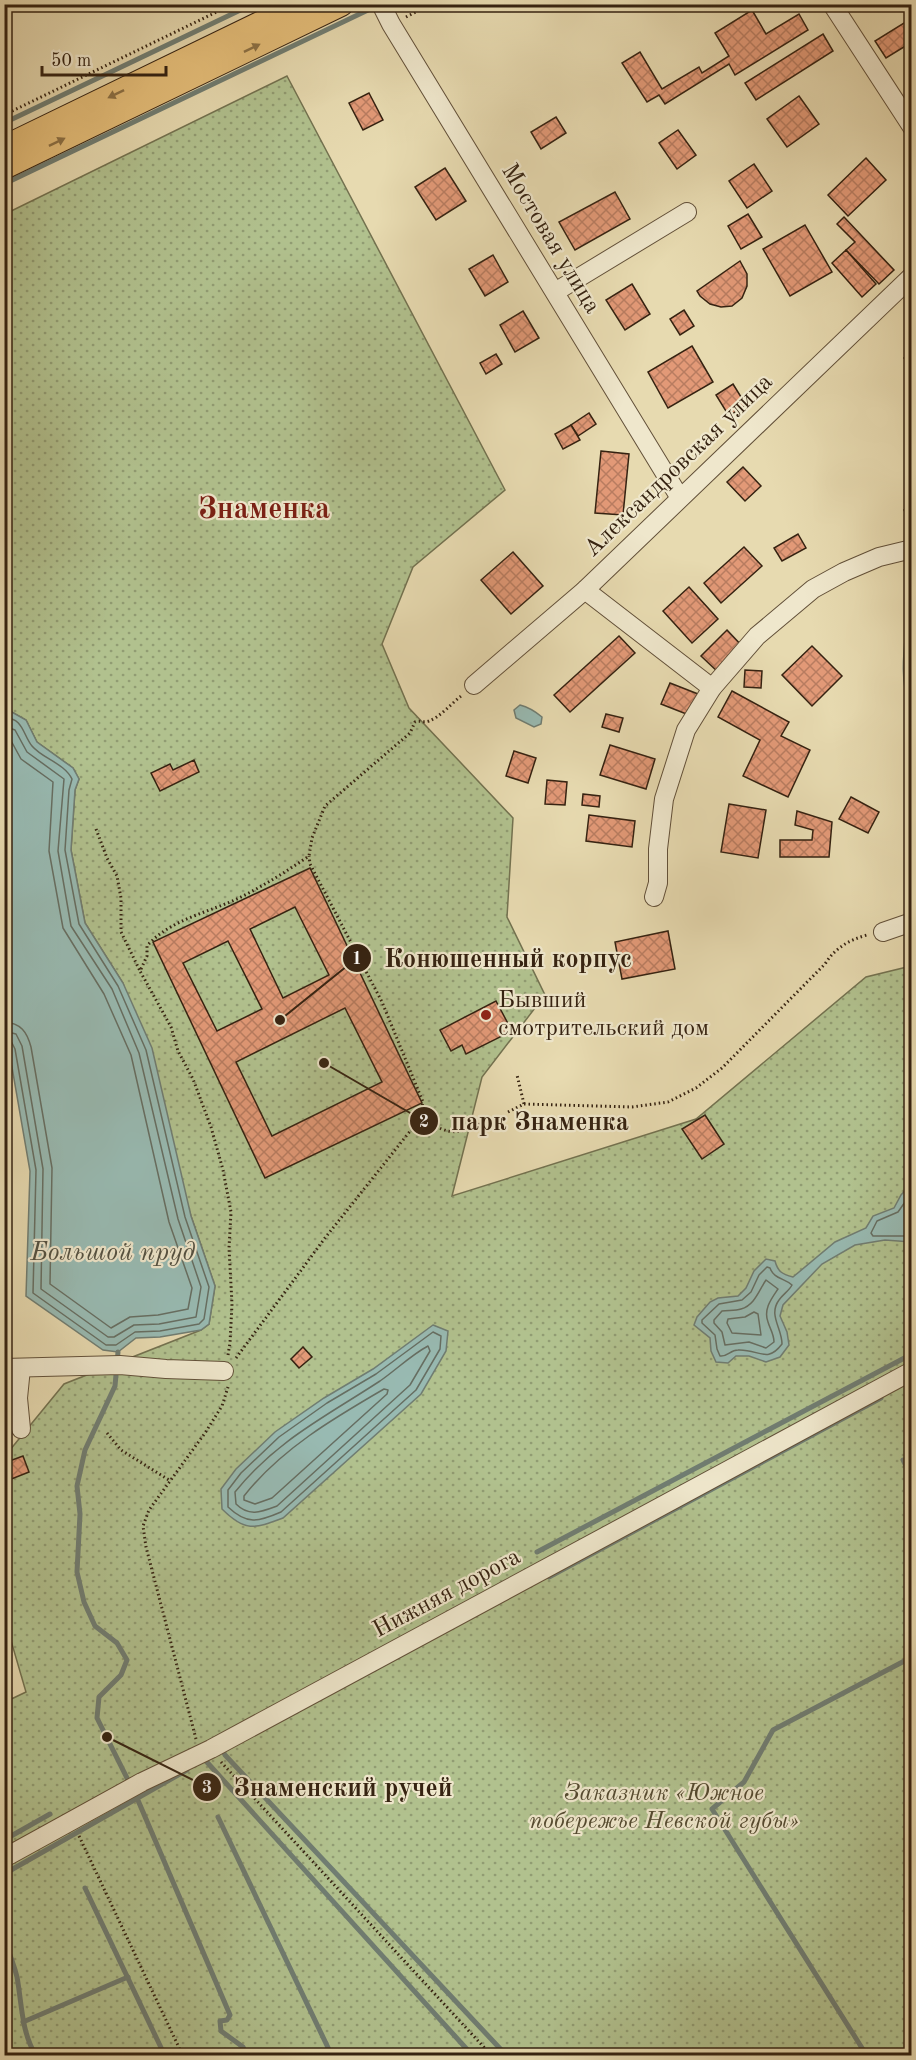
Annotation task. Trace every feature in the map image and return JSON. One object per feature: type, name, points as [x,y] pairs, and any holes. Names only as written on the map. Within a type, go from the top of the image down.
[{"type":"main road","points":[[4,148],[301,4]]},
{"type":"main road","points":[[4,167],[341,4]]},
{"type":"street","name":"Мостовая улица","points":[[381,4],[391,24],[680,498]]},
{"type":"street","points":[[832,4],[912,127]]},
{"type":"street","points":[[555,292],[687,212]]},
{"type":"street","name":"Александровская улица","points":[[474,686],[585,590],[912,276]]},
{"type":"street","points":[[654,897],[658,883],[658,849],[664,799],[686,730],[712,688],[757,636],[813,589],[879,557],[912,549]]},
{"type":"street","points":[[585,590],[712,688]]},
{"type":"street","points":[[883,932],[912,922]]},
{"type":"street","points":[[21,1429],[13,1368],[118,1365],[224,1371]]},
{"type":"street","name":"Нижняя дорога","points":[[4,1858],[912,1371]]},
{"type":"path","points":[[4,115],[233,4]]},
{"type":"path","points":[[391,24],[431,4]]},
{"type":"path","points":[[224,1371],[243,1350],[294,1279],[379,1172],[420,1116],[423,1102],[382,1002],[310,864],[312,838],[325,806],[410,733],[414,722],[419,720],[426,722],[433,719],[474,686]]},
{"type":"path","points":[[96,829],[117,876],[121,897],[121,932],[171,1027],[178,1051],[193,1079],[211,1128],[223,1170],[231,1212],[229,1248],[232,1304],[230,1343],[224,1371],[229,1386],[222,1406],[154,1501],[143,1526],[146,1547],[205,1751],[492,2055]]},
{"type":"path","points":[[140,971],[147,956],[147,945],[156,935],[274,880],[309,856]]},
{"type":"path","points":[[508,1112],[524,1104],[632,1107],[668,1102],[696,1088],[722,1068],[825,964],[835,951],[853,939],[883,932]]},
{"type":"path","points":[[517,1075],[524,1104]]},
{"type":"path","points":[[420,1116],[438,1130],[460,1132],[495,1117]]},
{"type":"path","points":[[107,1433],[121,1450],[169,1480]]},
{"type":"path","points":[[4,1642],[6,1646],[4,1648]]},
{"type":"path","points":[[72,1821],[183,2055]]},
{"type":"green space","name":"Заказник «Южное побережье Невской губы»","points":[[287,76],[505,490],[413,567],[382,644],[409,708],[513,818],[507,917],[545,995],[482,1077],[452,1196],[696,1119],[866,977],[911,966],[911,2055],[5,2055],[5,1702],[26,1692],[5,1620],[5,1456],[64,1384],[201,1330],[209,1324],[215,1286],[191,1216],[123,983],[85,923],[71,850],[75,790],[79,779],[73,768],[37,742],[26,720],[10,711],[5,713],[5,214]]},
{"type":"water","points":[[520,705],[542,717],[541,724],[534,727],[516,718],[514,710]]},
{"type":"water","name":"Большой пруд","points":[[10,711],[26,720],[37,742],[73,768],[79,779],[75,790],[71,850],[85,923],[123,983],[152,1048],[191,1216],[215,1286],[209,1324],[201,1330],[160,1337],[136,1338],[118,1352],[103,1350],[26,1296],[30,1171],[9,1050],[4,1037],[4,713]]},
{"type":"water","points":[[911,1184],[911,1242],[885,1240],[855,1245],[822,1264],[783,1305],[780,1316],[787,1332],[789,1345],[780,1357],[766,1362],[749,1356],[736,1356],[728,1363],[716,1362],[711,1351],[710,1338],[694,1325],[697,1317],[710,1302],[718,1298],[738,1296],[746,1288],[754,1271],[766,1259],[775,1261],[781,1272],[793,1277],[835,1242],[866,1228],[873,1216],[894,1208],[901,1195]]},
{"type":"water","points":[[433,1325],[448,1331],[446,1351],[421,1394],[283,1518],[250,1526],[237,1522],[222,1509],[221,1489],[236,1469],[275,1432],[324,1398],[373,1369]]},
{"type":"building","points":[[752,10],[766,34],[799,14],[808,30],[735,75],[729,64],[665,104],[659,95],[647,102],[622,63],[640,52],[662,89],[699,67],[702,73],[729,56],[715,33]]},
{"type":"building","points":[[912,18],[912,42],[886,58],[875,41]]},
{"type":"building","points":[[823,34],[833,51],[756,100],[745,83]]},
{"type":"building","points":[[369,93],[383,120],[363,130],[349,103]]},
{"type":"building","points":[[799,96],[819,124],[787,147],[767,119]]},
{"type":"building","points":[[556,117],[566,133],[541,149],[531,132]]},
{"type":"building","points":[[678,130],[696,155],[677,169],[659,143]]},
{"type":"building","points":[[866,158],[886,180],[848,216],[828,195]]},
{"type":"building","points":[[754,164],[772,191],[747,208],[729,181]]},
{"type":"building","points":[[445,168],[466,201],[436,220],[415,187]]},
{"type":"building","points":[[615,192],[630,219],[575,250],[559,222]]},
{"type":"building","points":[[748,214],[762,237],[741,249],[728,226]]},
{"type":"building","points":[[844,217],[894,270],[879,284],[846,250],[855,242],[837,224]]},
{"type":"building","points":[[805,225],[832,272],[790,296],[763,249]]},
{"type":"building","points":[[846,250],[876,284],[862,297],[832,263]]},
{"type":"building","points":[[493,255],[508,282],[485,296],[469,269]]},
{"type":"building","points":[[740,261],[747,274],[747,286],[742,298],[732,306],[721,307],[710,304],[700,296],[697,291]]},
{"type":"building","points":[[632,284],[650,314],[625,330],[606,300]]},
{"type":"building","points":[[684,310],[694,326],[680,335],[670,319]]},
{"type":"building","points":[[523,311],[539,338],[515,352],[500,325]]},
{"type":"building","points":[[692,346],[713,382],[668,408],[648,372]]},
{"type":"building","points":[[912,350],[912,366],[904,358]]},
{"type":"building","points":[[496,354],[502,364],[486,374],[480,363]]},
{"type":"building","points":[[733,384],[746,405],[729,416],[716,395]]},
{"type":"building","points":[[589,413],[596,424],[578,436],[571,425]]},
{"type":"building","points":[[571,425],[580,440],[563,449],[555,434]]},
{"type":"building","points":[[601,451],[629,454],[623,515],[595,513]]},
{"type":"building","points":[[743,467],[761,486],[745,501],[727,482]]},
{"type":"building","points":[[912,507],[912,525],[911,526],[904,510]]},
{"type":"building","points":[[798,534],[806,548],[782,561],[774,548]]},
{"type":"building","points":[[744,547],[762,566],[721,603],[704,583]]},
{"type":"building","points":[[513,552],[543,586],[511,614],[481,580]]},
{"type":"building","points":[[689,587],[718,619],[692,643],[663,611]]},
{"type":"building","points":[[727,630],[744,648],[719,673],[701,656]]},
{"type":"building","points":[[619,636],[635,653],[570,712],[554,695]]},
{"type":"building","points":[[812,646],[842,676],[812,706],[782,675]]},
{"type":"building","points":[[745,670],[762,671],[761,688],[744,687]]},
{"type":"building","points":[[670,683],[698,694],[689,715],[661,704]]},
{"type":"building","points":[[732,691],[789,722],[781,736],[810,750],[788,797],[743,776],[760,740],[718,717]]},
{"type":"building","points":[[606,714],[623,718],[619,732],[602,727]]},
{"type":"building","points":[[610,745],[655,759],[646,789],[600,775]]},
{"type":"building","points":[[514,751],[536,758],[528,783],[506,776]]},
{"type":"building","points":[[194,760],[199,772],[160,791],[151,773],[170,764],[173,770]]},
{"type":"building","points":[[547,780],[567,782],[565,805],[545,804]]},
{"type":"building","points":[[583,794],[600,796],[599,807],[582,805]]},
{"type":"building","points":[[851,797],[879,812],[868,833],[839,819]]},
{"type":"building","points":[[729,804],[766,810],[758,858],[721,852]]},
{"type":"building","points":[[797,811],[832,822],[829,857],[780,857],[780,840],[812,840],[813,830],[795,825]]},
{"type":"building","points":[[589,815],[635,821],[632,847],[586,841]]},
{"type":"building","points":[[310,868],[422,1103],[265,1178],[153,942]],"holes":[[[295,907],[329,975],[283,998],[250,929]],[[228,941],[262,1009],[217,1031],[183,963]],[[345,1008],[382,1082],[272,1136],[236,1062]]]},
{"type":"building","points":[[668,931],[675,969],[622,979],[615,942]]},
{"type":"building","name":"Бывший смотрительский дом","points":[[496,1001],[512,1031],[466,1054],[462,1045],[451,1051],[440,1030]]},
{"type":"building","points":[[705,1115],[724,1144],[702,1159],[682,1129]]},
{"type":"building","points":[[303,1347],[312,1357],[299,1368],[291,1359]]},
{"type":"building","points":[[4,1415],[14,1431],[4,1436]]},
{"type":"building","points":[[23,1456],[29,1472],[4,1482],[4,1463]]},
{"type":"waterway","points":[[4,123],[253,4]]},
{"type":"waterway","points":[[4,184],[368,10]]},
{"type":"waterway","points":[[908,627],[905,658],[906,679],[912,710]]},
{"type":"waterway","points":[[118,1352],[115,1386],[85,1450],[77,1486],[80,1514],[77,1572],[84,1602],[95,1626],[117,1643],[127,1660],[121,1675],[99,1697],[97,1718],[137,1798],[230,2015],[227,2020],[220,2021],[221,2031],[243,2047],[247,2056]]},
{"type":"waterway","points":[[537,1552],[912,1354]]},
{"type":"waterway","points":[[549,1577],[881,1398]]},
{"type":"waterway","points":[[903,1460],[912,1478]]},
{"type":"waterway","points":[[867,2056],[712,1809],[744,1782],[773,1730],[912,1657]]},
{"type":"waterway","points":[[222,1749],[225,1755],[507,2056]]},
{"type":"waterway","points":[[205,1760],[473,2056]]},
{"type":"waterway","points":[[4,1874],[187,1770]]},
{"type":"waterway","points":[[4,1840],[50,1814]]},
{"type":"waterway","points":[[218,1817],[332,2056]]},
{"type":"waterway","points":[[85,1888],[165,2056]]},
{"type":"waterway","points":[[4,1940],[17,1977],[27,2037],[36,2056]]},
{"type":"waterway","points":[[23,2022],[128,1977]]},
{"type":"place","name":"Бывший смотрительский дом","points":[[486,1015]]},
{"type":"place","name":"Конюшенный корпус","points":[[280,1020]]},
{"type":"place","name":"парк Знаменка","points":[[324,1063]]},
{"type":"place","name":"Знаменский ручей","points":[[107,1737]]},
{"type":"district","name":"Знаменка","points":[[264,510]]}]
